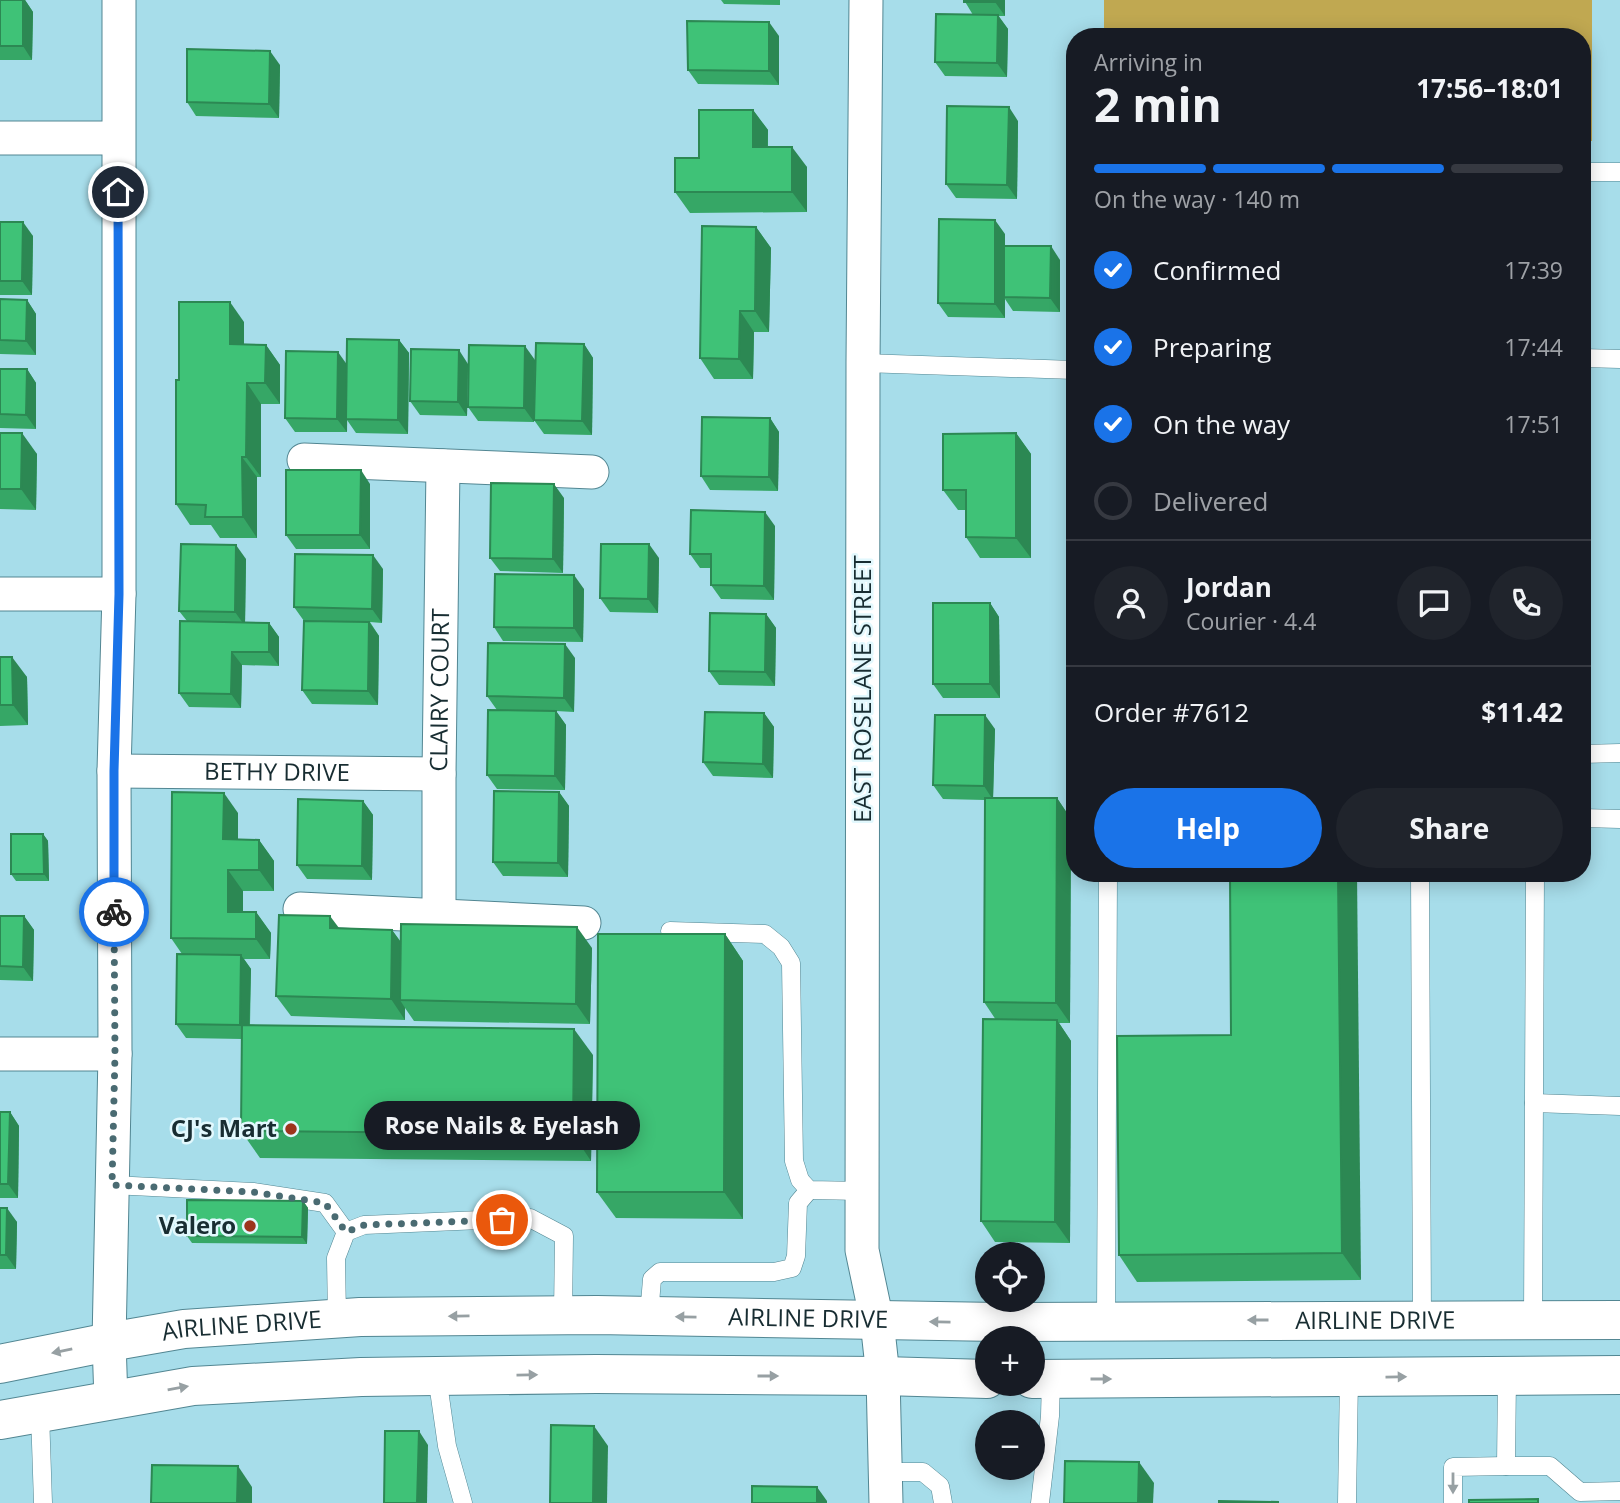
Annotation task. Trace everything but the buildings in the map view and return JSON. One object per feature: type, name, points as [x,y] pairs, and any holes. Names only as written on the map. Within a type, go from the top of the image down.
[{"type":"main road","name":"AIRLINE DRIVE","points":[[0,1364],[184,1329],[360,1317],[563,1315],[998,1322],[1620,1320]]},
{"type":"main road","points":[[0,1420],[193,1386],[361,1377],[609,1374],[975,1379]]},
{"type":"main road","points":[[1045,1379],[1620,1375]]},
{"type":"street","points":[[111,1400],[109,1342],[115,1054],[114,771],[119,594],[118,0]]},
{"type":"street","name":"EAST ROSELANE STREET","points":[[866,0],[862,1250],[877,1321],[883,1376],[886,1488]]},
{"type":"street","points":[[0,138],[118,138]]},
{"type":"street","points":[[304,460],[592,472]]},
{"type":"street","name":"CLAIRY COURT","points":[[439,916],[443,466]]},
{"type":"street","points":[[0,594],[119,594]]},
{"type":"street","name":"BETHY DRIVE","points":[[114,771],[439,774]]},
{"type":"street","points":[[300,909],[584,923]]},
{"type":"street","points":[[0,1054],[115,1054]]},
{"type":"lane","points":[[1591,172],[1620,172]]},
{"type":"lane","points":[[1591,358],[1620,359]]},
{"type":"lane","points":[[863,363],[1066,370]]},
{"type":"lane","points":[[1591,754],[1620,753]]},
{"type":"lane","points":[[1591,818],[1620,819]]},
{"type":"lane","points":[[1106,1321],[1108,882]]},
{"type":"lane","points":[[1420,882],[1422,1320]]},
{"type":"lane","points":[[1534,1320],[1535,882]]},
{"type":"lane","points":[[670,931],[765,934],[781,947],[791,963],[793,1161],[800,1180],[809,1190],[862,1191]]},
{"type":"lane","points":[[1534,1103],[1620,1106]]},
{"type":"lane","points":[[112,1185],[253,1192],[325,1203],[346,1232]]},
{"type":"lane","points":[[649,1316],[652,1279],[660,1272],[774,1272],[792,1268],[796,1256],[798,1203],[809,1190]]},
{"type":"lane","points":[[337,1318],[336,1258],[346,1232],[364,1225],[530,1218],[564,1236],[563,1315]]},
{"type":"lane","points":[[437,1376],[447,1446],[463,1503]]},
{"type":"lane","points":[[1506,1466],[1507,1376]]},
{"type":"lane","points":[[1347,1503],[1349,1377]]},
{"type":"lane","points":[[1040,1503],[1050,1416],[1045,1393]]},
{"type":"lane","points":[[40,1413],[43,1503]]},
{"type":"lane","points":[[1453,1503],[1453,1467],[1550,1465],[1580,1492],[1620,1491]]},
{"type":"lane","points":[[886,1488],[923,1472],[940,1486],[943,1503]]},
{"type":"shaded area","points":[[1104,0],[1592,0],[1592,141],[1591,28],[1104,28]]},
{"type":"way so far","points":[[114,912],[112,1185],[253,1192],[325,1203],[346,1232],[364,1225],[502,1220]]},
{"type":"place","name":"CJ's Mart","points":[[291,1129]]},
{"type":"place","name":"Rose Nails & Eyelash","points":[[502,1220]]},
{"type":"place","name":"Valero","points":[[250,1226]]},
{"type":"route","points":[[114,912],[114,771],[119,594],[118,192]]}]
